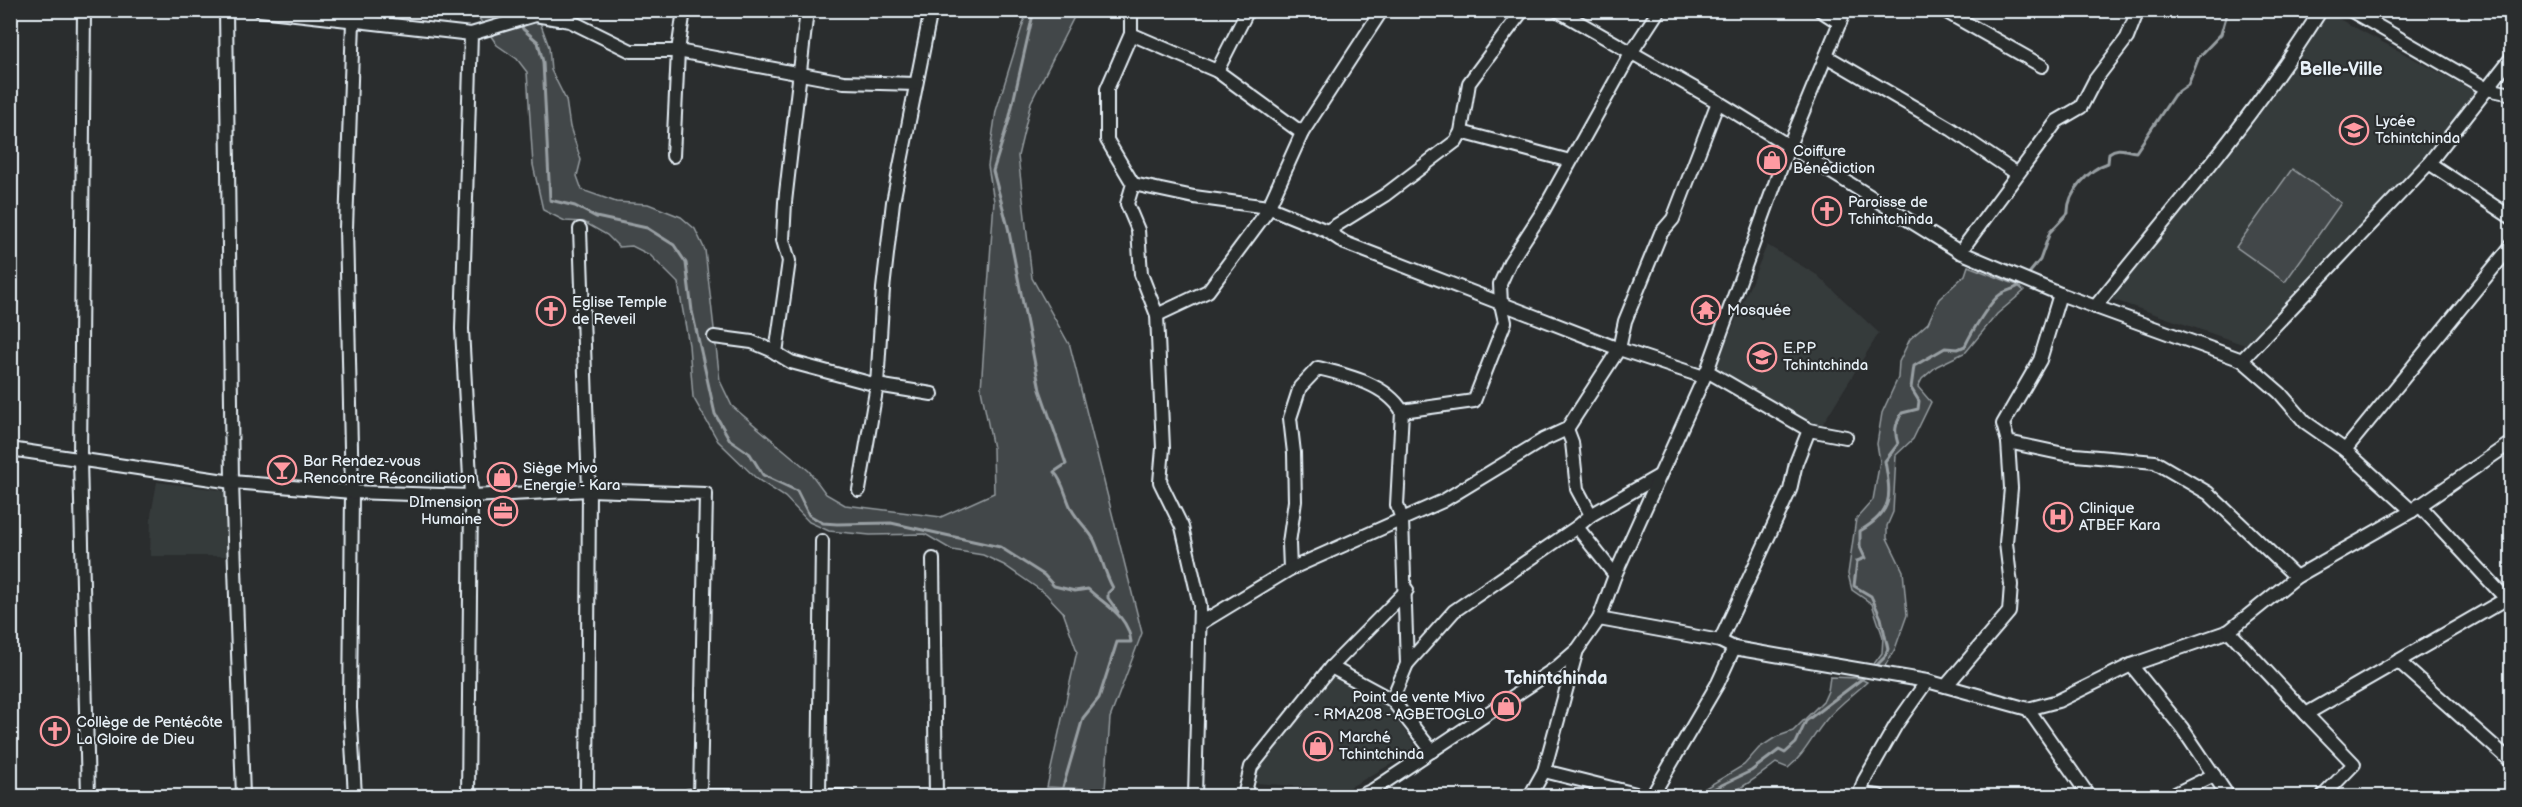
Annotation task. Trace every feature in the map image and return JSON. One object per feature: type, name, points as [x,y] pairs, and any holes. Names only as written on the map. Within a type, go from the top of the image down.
[{"type":"street","points":[[84,10],[80,459],[88,796]]},
{"type":"street","points":[[226,10],[232,482],[243,796]]},
{"type":"street","points":[[260,10],[471,34],[512,24],[535,15],[570,16],[631,51],[678,51],[844,82],[916,84]]},
{"type":"street","points":[[673,156],[678,51],[684,10]]},
{"type":"street","points":[[776,353],[789,261],[783,240],[785,202],[807,10]]},
{"type":"street","points":[[859,490],[877,385],[883,289],[894,202],[931,10]]},
{"type":"street","points":[[1131,10],[1131,34],[1107,89],[1107,140],[1133,184],[1127,204],[1138,230],[1141,274],[1157,315],[1163,448],[1160,482],[1182,527],[1200,605],[1195,796]]},
{"type":"street","points":[[1217,71],[1248,10]]},
{"type":"street","points":[[1157,315],[1208,291],[1268,207],[1302,133],[1382,10]]},
{"type":"street","points":[[1327,231],[1385,195],[1456,141],[1461,132],[1468,83],[1523,10]]},
{"type":"street","points":[[1557,10],[1718,102],[1788,148],[1960,252],[2060,294],[2242,360],[2280,393],[2304,422],[2345,450],[2416,508],[2509,602],[2398,661],[2306,714]]},
{"type":"street","points":[[1402,411],[1474,401],[1505,322],[1500,284],[1510,262],[1631,53],[1659,10]]},
{"type":"street","points":[[1820,10],[1840,23]]},
{"type":"street","points":[[1359,796],[1432,751],[1556,668],[1578,649],[1599,619],[1615,574],[1706,374],[1788,148],[1845,10]]},
{"type":"street","points":[[1943,10],[2042,66]]},
{"type":"street","points":[[1960,252],[2057,120],[2081,107],[2095,80],[2127,38],[2138,10]]},
{"type":"street","points":[[2095,307],[2241,126],[2321,10]]},
{"type":"street","points":[[2350,10],[2487,89],[2511,94]]},
{"type":"street","points":[[353,21],[346,228],[352,492],[350,708],[355,796]]},
{"type":"street","points":[[468,796],[471,496],[462,329],[471,34]]},
{"type":"street","points":[[1131,34],[1217,71],[1302,133]]},
{"type":"street","points":[[1826,56],[1951,129],[2016,173]]},
{"type":"street","points":[[2242,360],[2429,163],[2511,57]]},
{"type":"street","points":[[1201,623],[1290,569],[1443,501],[1544,440],[1567,429],[1619,349],[1625,321],[1661,233],[1673,219],[1718,102]]},
{"type":"street","points":[[1461,132],[1570,161]]},
{"type":"street","points":[[2429,163],[2511,218]]},
{"type":"street","points":[[1133,184],[1194,197],[1268,207],[1327,231],[1345,243],[1619,349],[1706,374],[1809,430],[1846,437]]},
{"type":"street","points":[[580,229],[589,490],[586,796]]},
{"type":"street","points":[[2345,450],[2511,245]]},
{"type":"street","points":[[1946,686],[2009,612],[2010,576],[2006,543],[2011,488],[2008,442],[2003,424],[2040,360],[2060,294]]},
{"type":"street","points":[[714,337],[752,342],[791,362],[877,385],[932,394]]},
{"type":"street","points":[[1290,569],[1289,543],[1295,501],[1294,453],[1290,418],[1300,387],[1318,368],[1349,375],[1395,400],[1402,411],[1397,505],[1402,519],[1402,554],[1407,590],[1407,664]]},
{"type":"street","points":[[1567,429],[1572,442],[1577,489],[1591,515]]},
{"type":"street","points":[[1720,641],[1790,490],[1796,463],[1809,430]]},
{"type":"street","points":[[2008,442],[2064,454],[2156,462],[2208,493],[2296,578]]},
{"type":"street","points":[[1599,619],[1720,641],[1734,648],[1927,681],[2028,709],[2058,701],[2131,665],[2229,631],[2296,578],[2416,508],[2509,448]]},
{"type":"street","points":[[10,449],[232,482],[352,492],[471,496],[589,490],[706,494],[700,796]]},
{"type":"street","points":[[1392,700],[1407,664],[1454,611],[1578,527],[1591,515],[1659,476]]},
{"type":"street","points":[[1578,527],[1615,574]]},
{"type":"street","points":[[819,796],[822,541]]},
{"type":"street","points":[[933,559],[936,796]]},
{"type":"street","points":[[1244,796],[1251,767],[1331,667],[1407,590]]},
{"type":"street","points":[[2229,631],[2354,764],[2323,796]]},
{"type":"street","points":[[1652,796],[1718,684],[1734,648]]},
{"type":"street","points":[[1530,796],[1544,771],[1578,649]]},
{"type":"street","points":[[2398,661],[2511,762]]},
{"type":"street","points":[[2131,665],[2182,728],[2229,796]]},
{"type":"street","points":[[1331,667],[1392,700],[1432,751]]},
{"type":"street","points":[[1879,796],[1860,795],[1863,781],[1896,725],[1927,681]]},
{"type":"street","points":[[2028,709],[2089,796]]},
{"type":"street","points":[[1544,771],[1644,796]]},
{"type":"street","points":[[2171,796],[2214,774]]},
{"type":"street","points":[[689,796],[849,796]]},
{"type":"shaded area","points":[[474,11],[536,11],[549,47],[551,70],[566,100],[570,127],[581,160],[577,176],[582,190],[616,202],[648,204],[681,217],[695,229],[705,250],[720,381],[732,406],[809,471],[826,494],[845,505],[941,517],[994,493],[993,448],[981,389],[994,201],[988,166],[996,111],[1027,11],[1077,11],[1031,102],[1018,156],[1032,278],[1070,346],[1142,633],[1110,718],[1105,790],[1047,787],[1077,651],[1063,612],[1046,594],[1004,565],[983,555],[952,550],[925,534],[870,535],[829,531],[809,522],[785,497],[757,479],[718,441],[693,397],[689,345],[678,283],[650,255],[632,246],[619,247],[607,235],[584,222],[565,221],[543,210],[533,165],[527,72],[517,59],[497,45]]},
{"type":"shaded area","points":[[2324,11],[2480,94],[2428,159],[2248,346],[2108,298],[2297,59]]},
{"type":"shaded area","points":[[2292,169],[2341,203],[2285,282],[2236,247]]},
{"type":"shaded area","name":"E.P.P Tchintchinda","points":[[1767,245],[1817,275],[1879,333],[1820,428],[1715,369]]},
{"type":"shaded area","points":[[1968,266],[2017,285],[2024,291],[1997,314],[1966,352],[1937,366],[1922,379],[1918,387],[1931,402],[1913,439],[1896,455],[1893,512],[1887,526],[1887,538],[1903,571],[1907,615],[1895,649],[1885,666],[1873,665],[1882,653],[1883,637],[1872,604],[1852,590],[1848,574],[1856,519],[1873,500],[1880,461],[1877,444],[1882,413],[1898,378],[1899,362],[1910,339],[1928,323],[1939,299],[1965,275]]},
{"type":"shaded area","points":[[157,482],[221,490],[226,494],[228,556],[150,556],[151,515]]},
{"type":"shaded area","name":"Marché Tchintchinda","points":[[1332,674],[1387,707],[1418,749],[1345,790],[1255,783],[1256,770]]},
{"type":"shaded area","points":[[1830,677],[1859,678],[1867,682],[1831,715],[1788,768],[1776,763],[1731,792],[1697,796],[1702,790],[1744,765],[1759,748],[1776,737],[1793,731],[1824,700]]},
{"type":"waterway","points":[[1034,10],[1009,120],[993,171],[1008,227],[1040,390],[1066,464],[1054,472],[1060,480],[1072,510],[1094,540],[1113,588],[1108,593],[1108,598],[1118,612]]},
{"type":"waterway","points":[[2026,277],[2040,260],[2050,232],[2068,213],[2075,190],[2087,176],[2108,163],[2109,153],[2112,151],[2119,149],[2136,152],[2174,95],[2188,85],[2199,57],[2221,34],[2228,10]]},
{"type":"waterway","points":[[520,21],[523,29],[538,42],[543,62],[550,200],[575,206],[596,217],[647,228],[674,245],[686,263],[692,311],[715,414],[730,440],[750,454],[763,475],[797,491],[809,515],[823,523],[891,523],[1000,547],[1044,575],[1054,586],[1075,591],[1088,589],[1109,606],[1126,625],[1131,642],[1117,642],[1099,698],[1083,718],[1063,787],[1063,796]]},
{"type":"waterway","points":[[1874,668],[1885,657],[1888,649],[1881,618],[1871,596],[1854,586],[1857,561],[1865,558],[1860,547],[1860,531],[1879,517],[1888,502],[1885,461],[1898,444],[1896,428],[1902,413],[1918,409],[1919,401],[1911,388],[1914,366],[1945,348],[1958,349],[1965,346],[1992,303],[2004,292],[2022,283]]},
{"type":"waterway","points":[[1705,796],[1709,791],[1751,771],[1779,750],[1785,753],[1796,743],[1806,721],[1867,675]]},
{"type":"place","name":"Lycée Tchintchinda","points":[[2354,130]]},
{"type":"place","name":"Coiffure Bénédiction","points":[[1772,160]]},
{"type":"place","name":"Paroisse de Tchintchinda","points":[[1827,211]]},
{"type":"place","name":"Mosquée","points":[[1706,310]]},
{"type":"place","name":"Eglise Temple de Reveil","points":[[551,311]]},
{"type":"place","name":"E.P.P Tchintchinda","points":[[1762,357]]},
{"type":"place","name":"Bar Rendez-vous Rencontre Réconciliation","points":[[282,470]]},
{"type":"place","name":"Siège Mivo Energie - Kara","points":[[502,477]]},
{"type":"place","name":"DImension Humaine","points":[[503,511]]},
{"type":"place","name":"Clinique ATBEF Kara","points":[[2058,517]]},
{"type":"place","name":"Point de vente Mivo - RMA208 - AGBETOGLO","points":[[1506,706]]},
{"type":"place","name":"Collège de Pentécôte La Gloire de Dieu","points":[[55,731]]},
{"type":"place","name":"Marché Tchintchinda","points":[[1318,746]]},
{"type":"district","name":"Belle-Ville","points":[[2341,69]]},
{"type":"district","name":"Tchintchinda","points":[[1556,678]]}]
